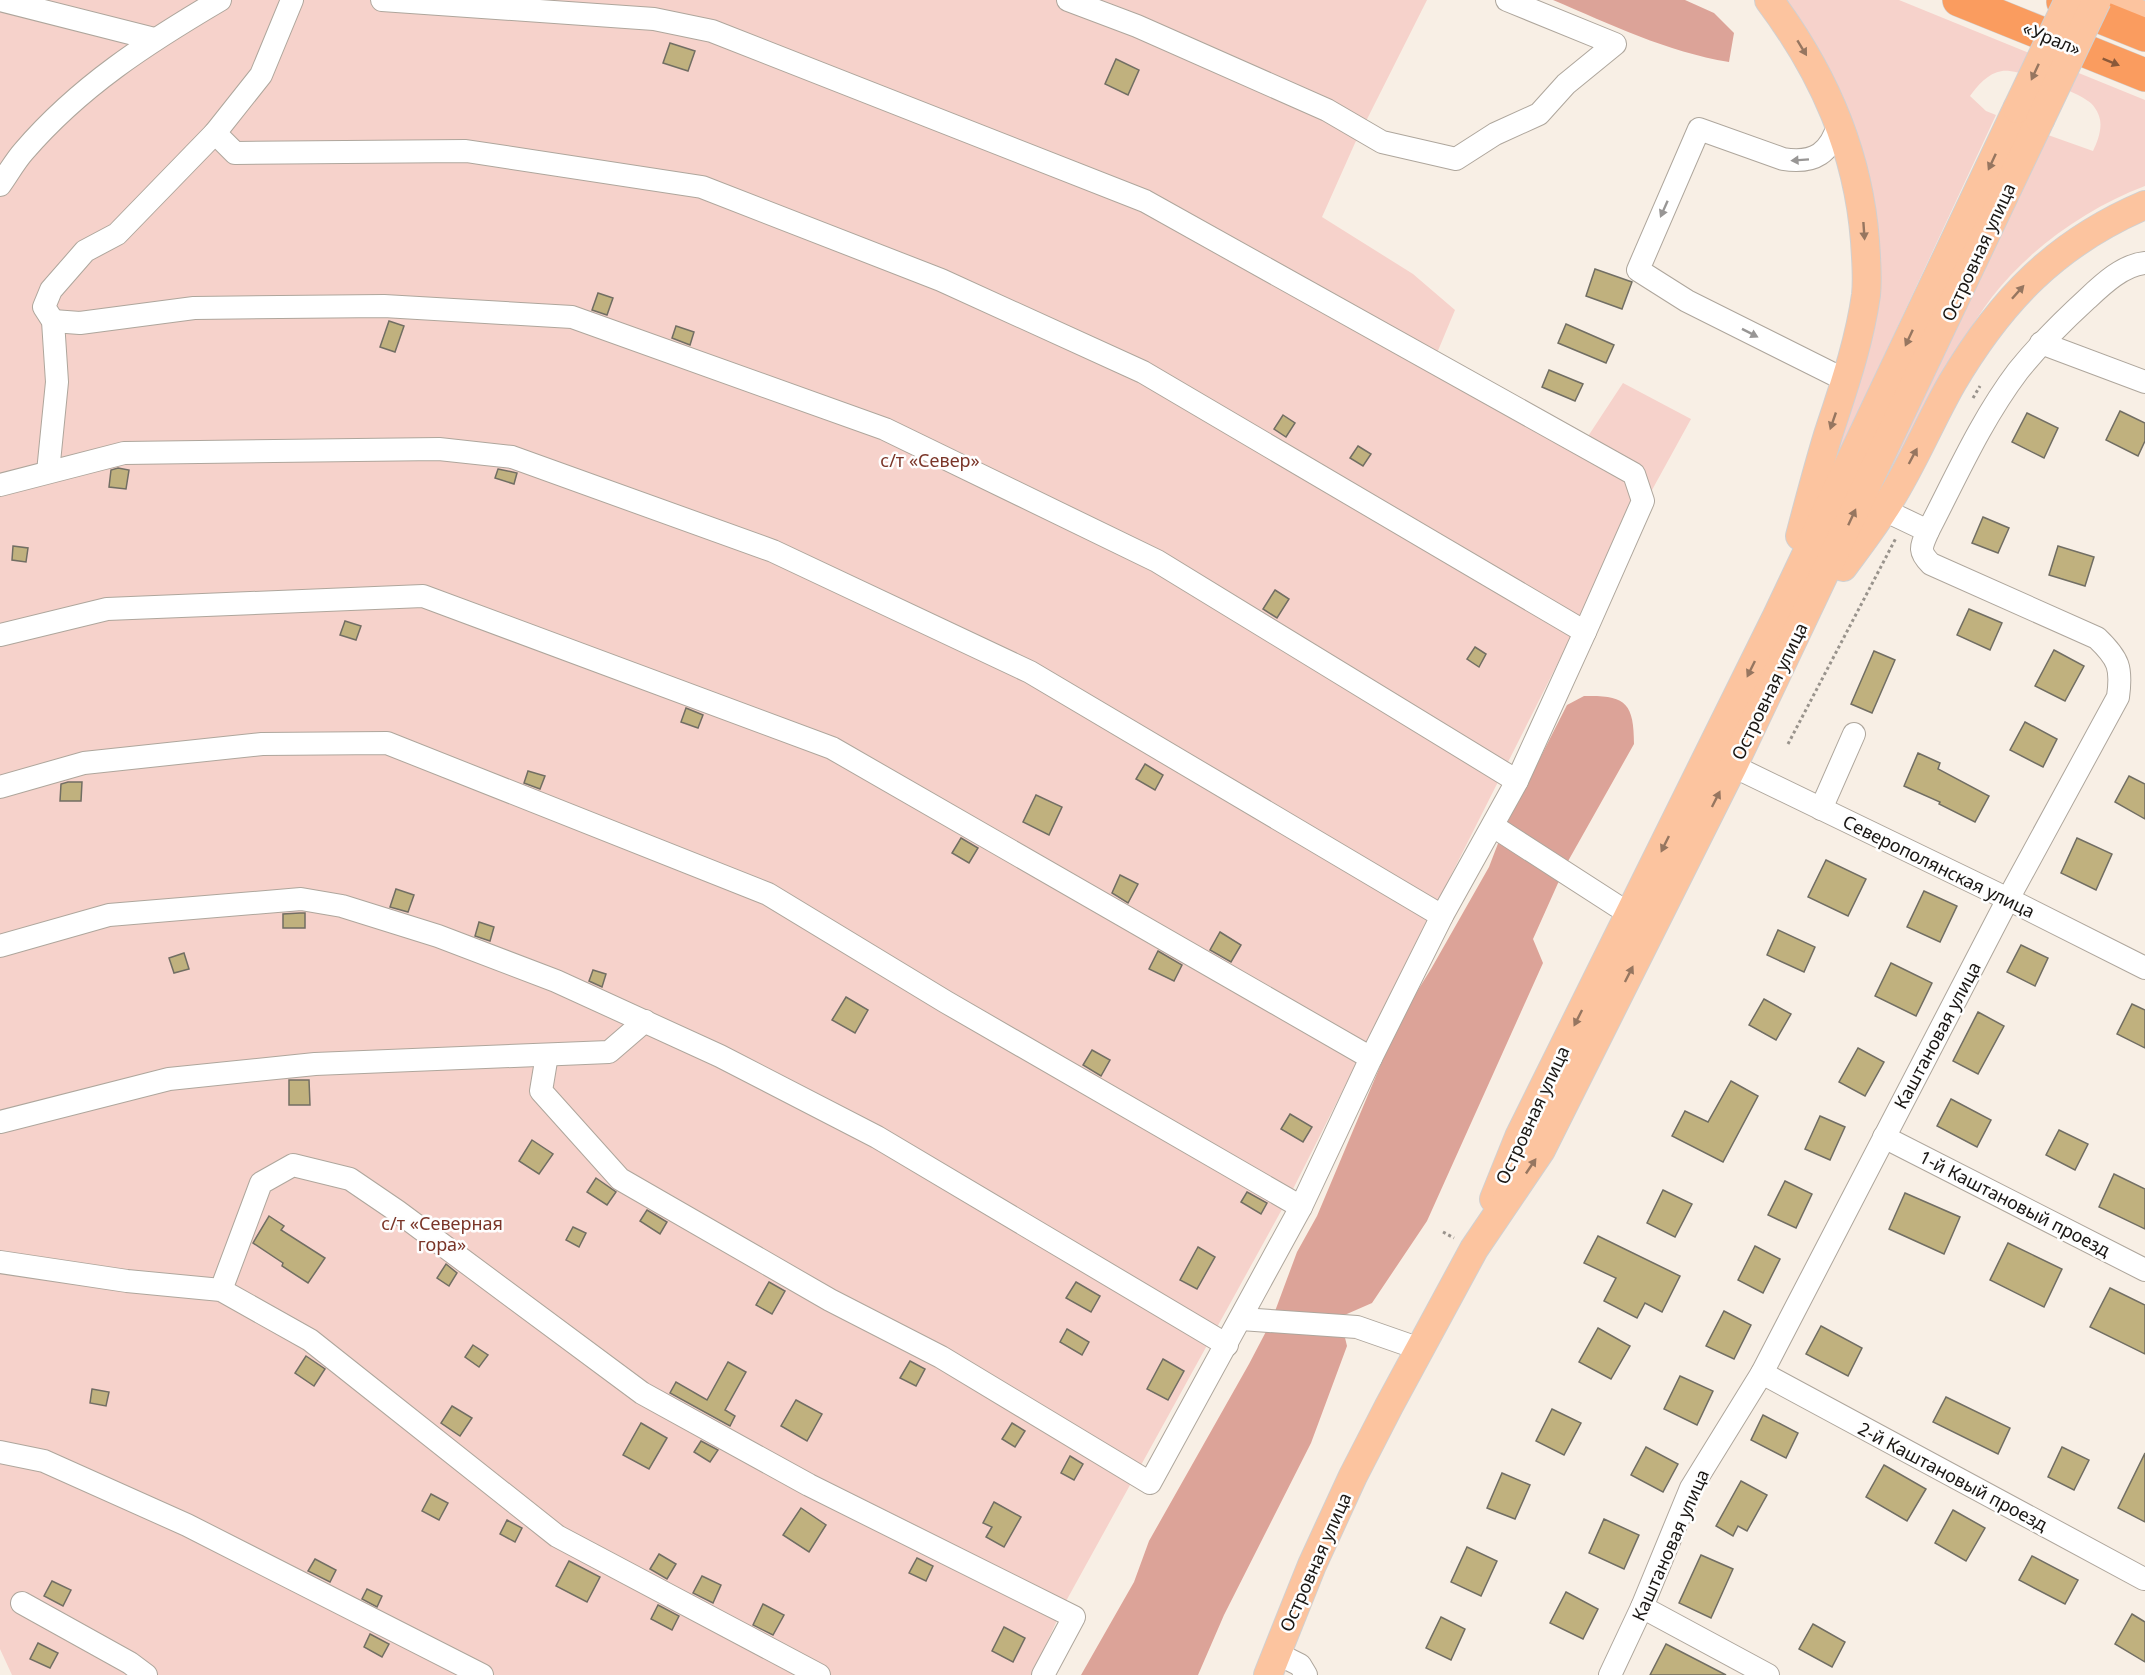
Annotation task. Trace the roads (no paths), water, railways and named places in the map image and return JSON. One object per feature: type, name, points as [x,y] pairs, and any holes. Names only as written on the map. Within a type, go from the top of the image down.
[{"type":"highway","name":"«Урал»","points":[[1959,0],[2145,75]]},
{"type":"highway","name":"«Урал»","points":[[2057,0],[2145,35]]},
{"type":"main road","points":[[1768,0],[1792,31],[1809,59],[1826,89],[1839,123],[1858,183],[1866,258],[1866,292],[1860,331],[1847,381],[1829,435],[1789,621]]},
{"type":"main road","points":[[2029,114],[2069,0]]},
{"type":"main road","points":[[2029,114],[2097,0]]},
{"type":"main road","points":[[2104,0],[2145,16]]},
{"type":"main road","name":"Островная улица","points":[[1474,1249],[1519,1137],[1631,913],[1789,621],[2029,114]]},
{"type":"main road","points":[[1789,621],[1884,510],[1952,383],[1980,338],[2003,308],[2028,280],[2061,251],[2145,205]]},
{"type":"main road","name":"Островная улица","points":[[1272,1664],[1312,1565],[1384,1416],[1474,1249],[1541,1150],[1733,766],[1789,621]]},
{"type":"street","points":[[0,0],[154,39]]},
{"type":"street","points":[[0,185],[22,152],[80,93],[154,39],[220,0]]},
{"type":"street","points":[[48,472],[57,382],[53,321],[44,307],[51,290],[85,251],[117,234],[215,133],[261,75],[292,0]]},
{"type":"street","points":[[382,0],[654,19],[712,31],[1145,201],[1634,474],[1642,501],[1517,781],[1442,916],[1371,1058],[1301,1207],[1150,1483],[941,1357],[830,1300],[620,1179],[542,1091],[547,1055]]},
{"type":"street","points":[[1068,0],[1137,26],[1327,110],[1382,142],[1456,159],[1495,134],[1539,114],[1566,84],[1615,44],[1507,0]]},
{"type":"street","points":[[1839,123],[1828,148],[1808,160],[1795,161],[1783,159],[1699,129],[1638,270],[1686,301],[1847,381]]},
{"type":"street","points":[[215,133],[235,153],[466,151],[702,188],[941,280],[1143,372],[1585,632]]},
{"type":"street","points":[[0,149],[22,152]]},
{"type":"street","points":[[1884,510],[1928,531],[1985,421],[2017,373],[2041,343],[2103,285],[2121,272],[2145,263]]},
{"type":"street","points":[[53,321],[80,323],[194,308],[372,306],[572,317],[885,429],[1157,561],[1517,781]]},
{"type":"street","points":[[2041,343],[2145,382]]},
{"type":"street","points":[[0,485],[124,453],[439,449],[512,457],[773,551],[1030,672],[1442,916]]},
{"type":"street","name":"Каштановая улица","points":[[1610,1675],[1642,1607],[1691,1488],[1762,1373],[2008,899],[2118,697],[2121,676],[2114,653],[2097,638],[1931,564],[1923,555],[1922,546],[1928,531]]},
{"type":"street","points":[[0,635],[107,609],[423,596],[832,748],[1371,1058]]},
{"type":"street","points":[[1821,809],[1854,734]]},
{"type":"street","points":[[0,787],[84,763],[262,744],[387,743],[768,894],[946,1002],[1301,1207]]},
{"type":"street","name":"Северополянская улица","points":[[1733,766],[2145,968]]},
{"type":"street","points":[[1493,826],[1631,913]]},
{"type":"street","points":[[0,946],[108,915],[301,899],[342,906],[438,936],[556,981],[645,1021],[720,1056],[877,1137],[1227,1345]]},
{"type":"street","points":[[0,1122],[169,1079],[315,1064],[609,1052],[645,1021]]},
{"type":"street","name":"1-й Каштановый проезд","points":[[1884,1137],[2145,1270]]},
{"type":"street","points":[[221,1290],[261,1183],[293,1165],[350,1179],[397,1210],[642,1393],[809,1485],[1074,1617],[1043,1675]]},
{"type":"street","points":[[0,1262],[127,1281],[221,1290],[310,1340],[557,1536],[819,1675]]},
{"type":"street","points":[[1241,1318],[1357,1327],[1420,1349]]},
{"type":"street","name":"2-й Каштановый проезд","points":[[1762,1373],[2144,1579]]},
{"type":"street","points":[[0,1452],[44,1461],[187,1525],[482,1675]]},
{"type":"street","points":[[22,1603],[130,1663],[146,1675]]},
{"type":"street","points":[[1642,1607],[1768,1675]]},
{"type":"street","name":"Островная улица","points":[[1272,1664],[1300,1665],[1306,1675]]},
{"type":"park label","name":"с/т «Север»","points":[[930,460]]},
{"type":"park label","name":"с/т «Северная гора»","points":[[442,1233]]}]
